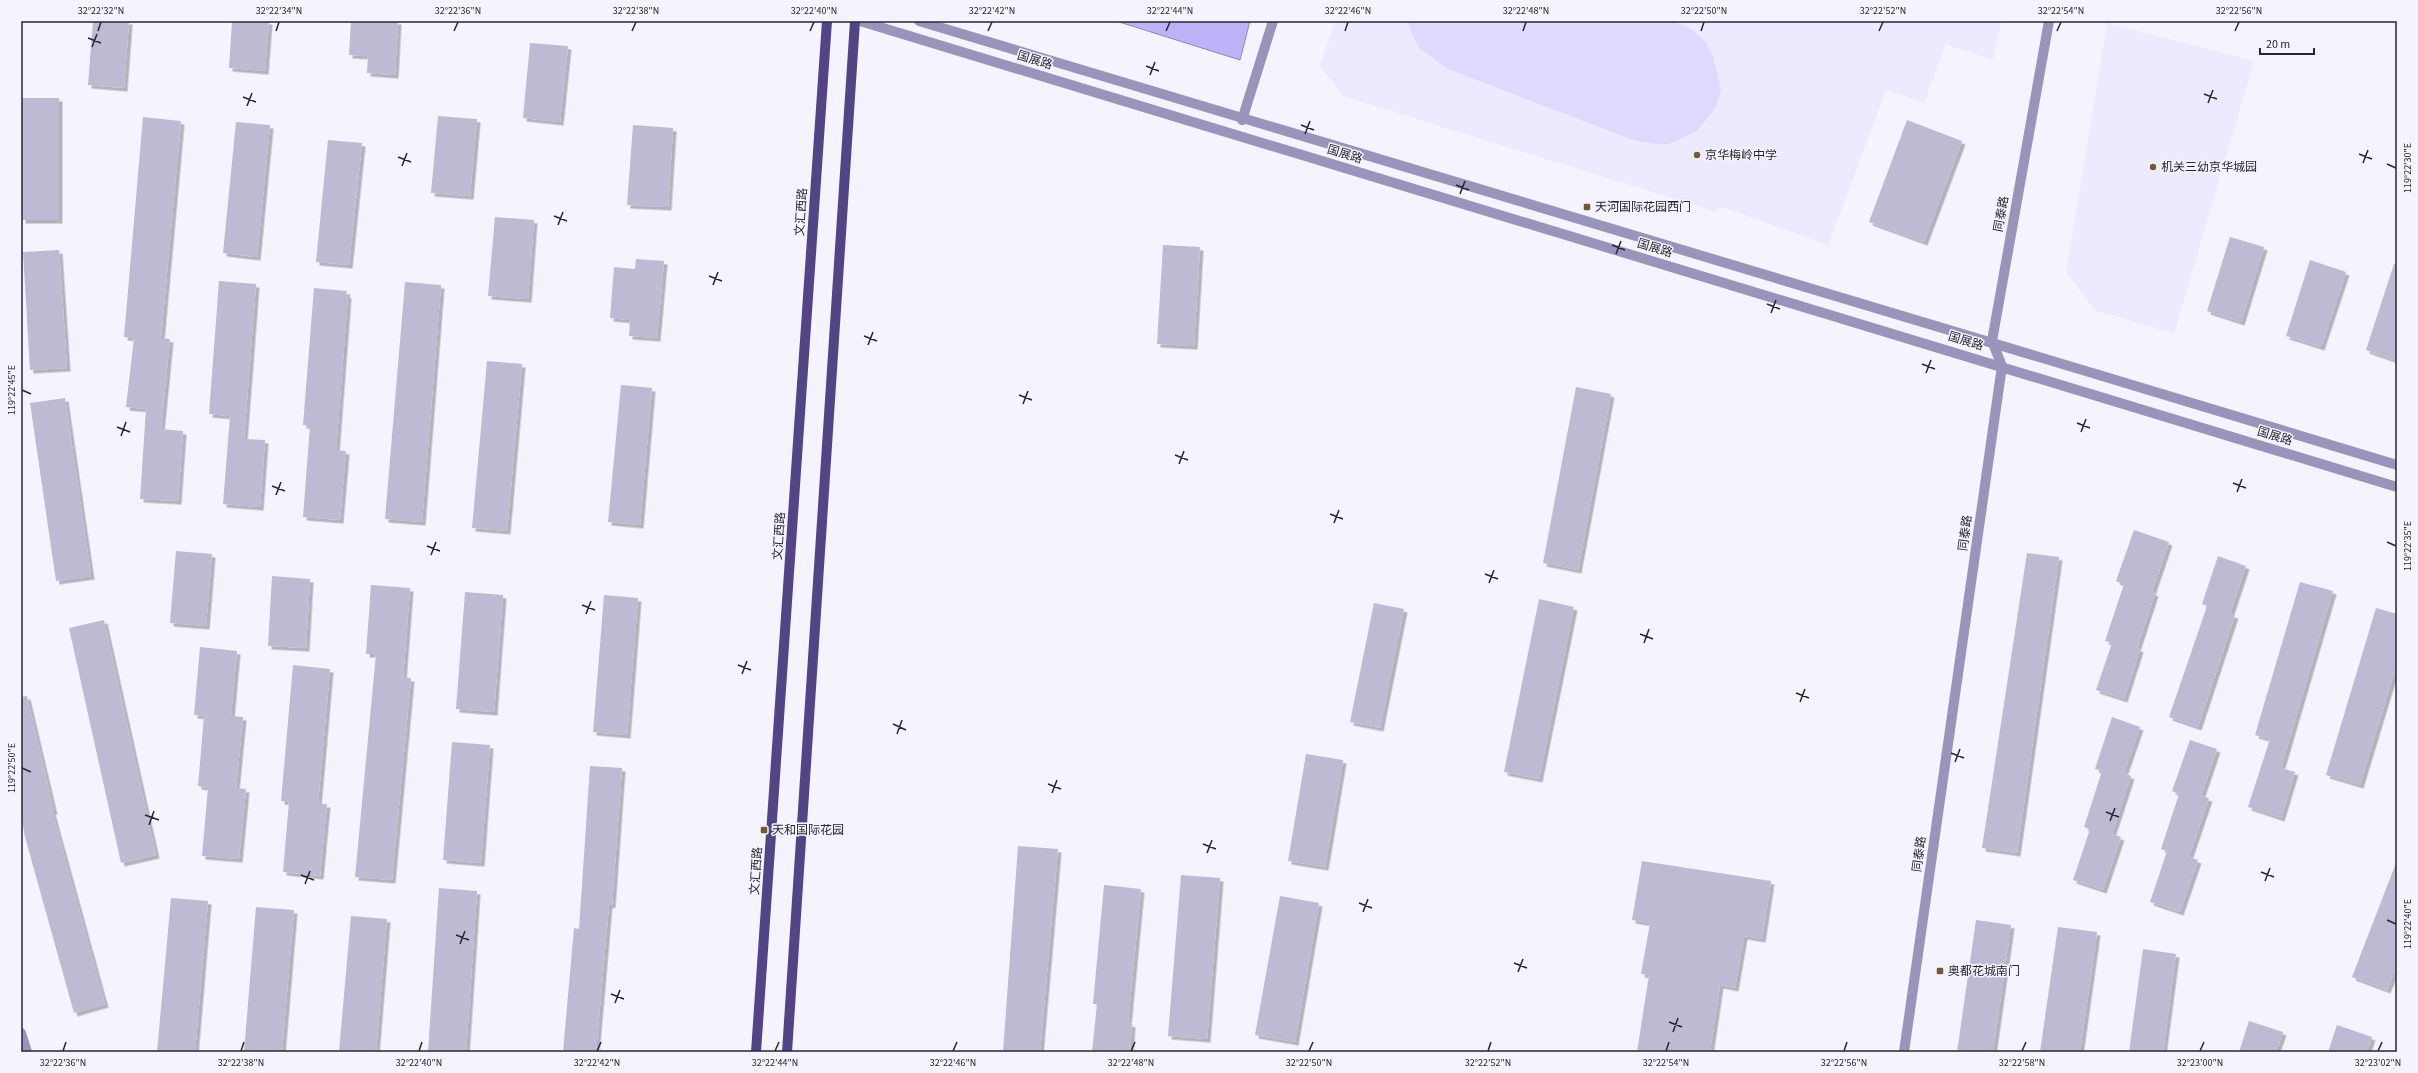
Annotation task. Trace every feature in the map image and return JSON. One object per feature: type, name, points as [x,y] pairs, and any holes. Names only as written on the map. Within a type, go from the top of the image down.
[{"type":"main road","name":"文汇西路","points":[[756,1052],[827,21]]},
{"type":"main road","points":[[787,1052],[855,21]]},
{"type":"street","name":"国展路","points":[[860,21],[2397,487]]},
{"type":"street","name":"国展路","points":[[919,21],[1242,120],[1992,341],[2397,465]]},
{"type":"street","points":[[1242,120],[1272,21]]},
{"type":"street","name":"同泰路","points":[[1904,1052],[2002,366],[1992,341],[2049,21]]},
{"type":"street","points":[[21,1033],[27,1052]]},
{"type":"shaded area","points":[[1116,21],[1250,21],[1240,60]]},
{"type":"shaded area","name":"京华梅岭中学","points":[[1335,21],[2001,21],[1993,60],[1946,44],[1924,103],[1886,90],[1828,245],[1719,206],[1716,212],[1343,96],[1320,66]]},
{"type":"shaded area","points":[[1408,21],[1671,21],[1689,28],[1704,40],[1713,56],[1721,89],[1716,107],[1697,131],[1669,144],[1655,144],[1633,140],[1448,69],[1420,49],[1412,34]]},
{"type":"shaded area","name":"机关三幼京华城园","points":[[2107,23],[2254,61],[2174,334],[2095,310],[2066,272]]},
{"type":"building","points":[[93,21],[129,21],[124,88],[88,85]]},
{"type":"building","points":[[232,21],[269,21],[265,71],[229,68]]},
{"type":"building","points":[[351,21],[398,21],[395,75],[367,73],[368,56],[349,55]]},
{"type":"building","points":[[530,43],[568,46],[560,122],[523,118]]},
{"type":"building","points":[[22,98],[59,98],[59,220],[22,220]]},
{"type":"building","points":[[438,116],[477,119],[470,196],[431,193]]},
{"type":"building","points":[[143,117],[181,121],[161,338],[170,339],[161,429],[183,431],[178,501],[140,499],[146,409],[126,407],[134,338],[124,337]]},
{"type":"building","points":[[1907,120],[1962,141],[1924,242],[1869,222]]},
{"type":"building","points":[[236,122],[270,125],[257,257],[223,253]]},
{"type":"building","points":[[633,125],[673,128],[668,207],[627,205]]},
{"type":"building","points":[[328,140],[362,143],[349,265],[316,262]]},
{"type":"building","points":[[495,217],[534,220],[528,299],[488,296]]},
{"type":"building","points":[[2230,237],[2264,247],[2241,322],[2207,311]]},
{"type":"building","points":[[1163,245],[1200,247],[1194,346],[1157,344]]},
{"type":"building","points":[[59,250],[67,368],[30,370],[23,252]]},
{"type":"building","points":[[636,259],[664,261],[657,338],[629,336],[630,320],[610,318],[614,267],[635,269]]},
{"type":"building","points":[[2310,260],[2346,272],[2321,347],[2286,336]]},
{"type":"building","points":[[2394,264],[2397,264],[2397,361],[2366,350]]},
{"type":"building","points":[[219,281],[256,284],[244,439],[265,440],[260,507],[223,504],[230,416],[209,414]]},
{"type":"building","points":[[405,282],[441,285],[422,522],[385,519]]},
{"type":"building","points":[[314,288],[347,291],[346,294],[348,295],[336,450],[346,451],[340,520],[303,517],[310,426],[303,425]]},
{"type":"building","points":[[487,361],[522,364],[507,531],[472,528]]},
{"type":"building","points":[[621,385],[652,388],[640,525],[608,522]]},
{"type":"building","points":[[1576,387],[1611,394],[1578,570],[1543,563]]},
{"type":"building","points":[[65,398],[91,576],[56,581],[30,403]]},
{"type":"building","points":[[2134,530],[2169,542],[2152,592],[2155,593],[2137,648],[2140,649],[2124,699],[2096,690],[2112,643],[2105,641],[2124,584],[2116,581]]},
{"type":"building","points":[[176,551],[212,554],[206,626],[170,623]]},
{"type":"building","points":[[2027,553],[2059,557],[2017,853],[1982,848]]},
{"type":"building","points":[[2218,556],[2246,566],[2230,614],[2235,615],[2198,727],[2169,717],[2207,606],[2202,604]]},
{"type":"building","points":[[272,576],[310,579],[306,648],[268,646]]},
{"type":"building","points":[[2300,582],[2333,591],[2281,768],[2295,772],[2281,818],[2248,807],[2270,739],[2255,735]]},
{"type":"building","points":[[371,585],[410,588],[403,678],[411,678],[392,880],[355,877],[376,654],[366,654]]},
{"type":"building","points":[[465,592],[503,595],[494,712],[456,709]]},
{"type":"building","points":[[604,595],[638,598],[627,735],[593,732]]},
{"type":"building","points":[[1539,599],[1574,607],[1539,779],[1504,772]]},
{"type":"building","points":[[1374,603],[1404,609],[1380,728],[1350,722]]},
{"type":"building","points":[[2376,608],[2397,614],[2397,663],[2360,785],[2326,775]]},
{"type":"building","points":[[104,620],[156,855],[121,863],[69,628]]},
{"type":"building","points":[[200,647],[237,651],[231,716],[243,717],[236,788],[246,789],[239,859],[202,856],[208,788],[198,786],[204,716],[194,715]]},
{"type":"building","points":[[293,665],[330,669],[318,804],[327,804],[320,876],[283,872],[289,802],[281,801]]},
{"type":"building","points":[[27,696],[54,811],[52,811],[105,1004],[74,1013],[25,837],[21,815],[21,697]]},
{"type":"building","points":[[2112,717],[2140,727],[2124,773],[2131,776],[2112,834],[2121,837],[2103,890],[2073,880],[2090,829],[2084,827],[2102,771],[2095,769]]},
{"type":"building","points":[[2190,740],[2217,749],[2201,796],[2209,798],[2189,857],[2198,860],[2180,912],[2150,902],[2167,851],[2161,849],[2179,794],[2172,791]]},
{"type":"building","points":[[452,742],[490,745],[481,863],[443,860]]},
{"type":"building","points":[[1306,754],[1343,760],[1325,867],[1288,861]]},
{"type":"building","points":[[590,766],[622,768],[612,905],[609,904],[596,1052],[563,1052],[574,928],[579,929]]},
{"type":"building","points":[[1018,846],[1058,849],[1040,1052],[1003,1052]]},
{"type":"building","points":[[1642,861],[1771,881],[1762,939],[1744,936],[1735,988],[1720,985],[1710,1052],[1637,1052],[1649,975],[1641,974],[1650,923],[1632,920]]},
{"type":"building","points":[[2396,863],[2397,965],[2387,990],[2352,977]]},
{"type":"building","points":[[1181,875],[1220,878],[1207,1039],[1168,1036]]},
{"type":"building","points":[[1104,885],[1141,889],[1128,1023],[1132,1024],[1130,1052],[1092,1052],[1097,1004],[1093,1004]]},
{"type":"building","points":[[439,888],[477,891],[466,1052],[428,1052]]},
{"type":"building","points":[[1280,896],[1319,903],[1295,1042],[1255,1035]]},
{"type":"building","points":[[171,898],[208,901],[195,1052],[157,1052]]},
{"type":"building","points":[[256,907],[294,910],[282,1052],[244,1052]]},
{"type":"building","points":[[351,916],[387,919],[376,1052],[339,1052]]},
{"type":"building","points":[[1976,920],[2011,925],[1993,1052],[1957,1052]]},
{"type":"building","points":[[2058,927],[2097,932],[2080,1052],[2040,1052]]},
{"type":"building","points":[[2143,949],[2176,954],[2163,1052],[2129,1052]]},
{"type":"building","points":[[2249,1021],[2283,1032],[2276,1052],[2239,1052]]},
{"type":"building","points":[[2337,1025],[2372,1037],[2367,1052],[2328,1052]]},
{"type":"place","name":"京华梅岭中学","points":[[1697,155]]},
{"type":"place","name":"机关三幼京华城园","points":[[2153,167]]},
{"type":"place","name":"天河国际花园西门","points":[[1587,207]]},
{"type":"place","name":"天和国际花园","points":[[764,830]]},
{"type":"place","name":"奥都花城南门","points":[[1940,971]]}]
